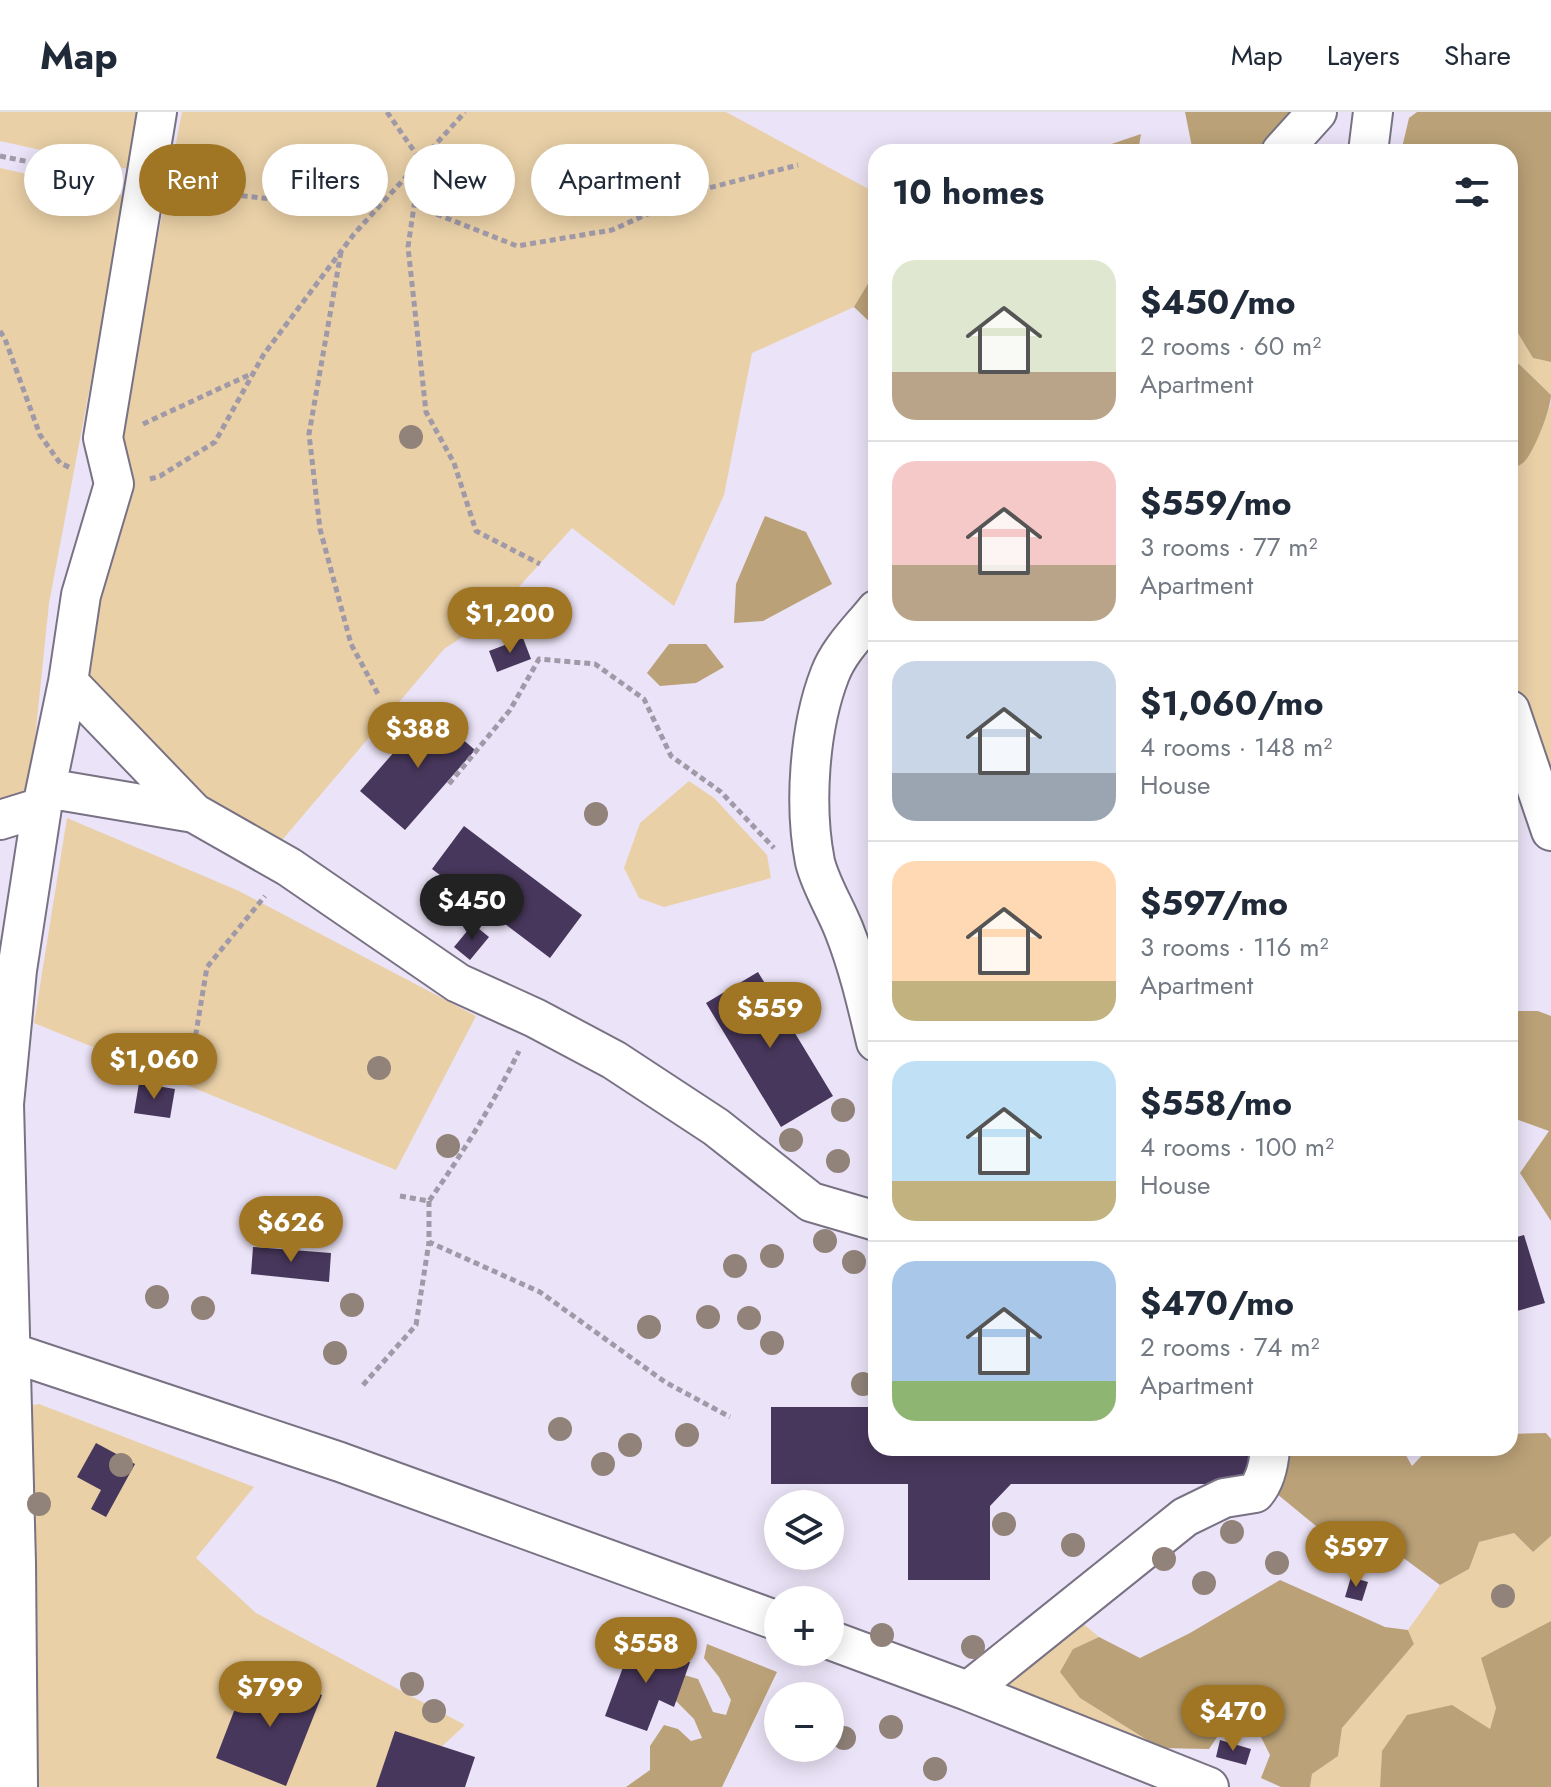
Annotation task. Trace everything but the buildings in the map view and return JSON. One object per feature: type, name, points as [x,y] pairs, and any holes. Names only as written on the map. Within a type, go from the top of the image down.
[{"type":"street","points":[[151,144],[157,112]]},
{"type":"street","points":[[1288,144],[1317,112]]},
{"type":"street","points":[[1369,144],[1373,112]]},
{"type":"street","points":[[24,1785],[5,1354],[4,1104],[17,970],[44,798],[68,682],[81,595],[114,484],[103,438],[139,210]]},
{"type":"street","points":[[868,620],[844,649],[830,673],[820,707],[811,762],[809,802],[816,862],[845,932],[868,1014]]},
{"type":"street","points":[[68,682],[194,813],[289,867],[458,983],[535,1018],[614,1060],[716,1127],[811,1202],[868,1219]]},
{"type":"street","points":[[1518,734],[1551,831]]},
{"type":"street","points":[[0,820],[44,798],[194,813]]},
{"type":"street","points":[[5,1354],[340,1462],[764,1616]]},
{"type":"street","points":[[968,1691],[1185,1517],[1224,1498],[1255,1493],[1262,1484],[1269,1456]]},
{"type":"street","points":[[844,1645],[1209,1787]]},
{"type":"path","points":[[387,112],[409,144]]},
{"type":"path","points":[[436,144],[465,112]]},
{"type":"path","points":[[0,156],[139,184]]},
{"type":"path","points":[[441,216],[517,246],[612,230],[701,190],[798,165]]},
{"type":"path","points":[[388,196],[404,179]]},
{"type":"path","points":[[0,331],[40,435],[60,463],[114,484],[133,484],[160,476],[215,442],[264,354],[371,216]]},
{"type":"path","points":[[413,216],[408,247],[426,412],[454,463],[476,531],[540,564]]},
{"type":"path","points":[[342,251],[309,434],[320,529],[351,644],[379,696]]},
{"type":"path","points":[[60,463],[103,438],[162,417],[254,373]]},
{"type":"path","points":[[449,784],[510,710],[539,659],[595,664],[644,699],[671,756],[721,792],[780,854],[816,862]]},
{"type":"path","points":[[189,1075],[207,967],[289,867]]},
{"type":"path","points":[[363,1385],[416,1325],[429,1242],[429,1201],[463,1154],[494,1102],[535,1018]]},
{"type":"path","points":[[400,1196],[429,1201]]},
{"type":"path","points":[[429,1242],[540,1292],[665,1382],[730,1417]]},
{"type":"shaded area","points":[[0,112],[141,112],[132,170],[123,168],[123,144],[24,146],[0,141]]},
{"type":"shaded area","points":[[182,112],[726,112],[868,189],[868,283],[854,307],[752,353],[724,495],[674,606],[572,528],[491,618],[444,649],[261,865],[122,728],[77,655],[162,216],[246,216],[246,144],[176,144]]},
{"type":"shaded area","points":[[1185,112],[1333,112],[1303,144],[1191,144]]},
{"type":"shaded area","points":[[1417,112],[1551,112],[1551,362],[1533,358],[1518,333],[1518,144],[1403,144],[1409,118]]},
{"type":"shaded area","points":[[1141,134],[1139,144],[1112,144]]},
{"type":"shaded area","points":[[0,168],[24,173],[24,216],[122,216],[49,603],[28,807],[0,819]]},
{"type":"shaded area","points":[[868,283],[868,320],[854,307]]},
{"type":"shaded area","points":[[1518,333],[1533,358],[1551,362],[1551,395],[1519,364]]},
{"type":"shaded area","points":[[1518,364],[1551,395],[1545,421],[1532,451],[1518,465]]},
{"type":"shaded area","points":[[1551,403],[1551,820],[1518,729],[1518,465],[1523,463]]},
{"type":"shaded area","points":[[765,516],[806,532],[832,584],[763,621],[734,623],[736,584]]},
{"type":"shaded area","points":[[669,644],[706,644],[724,667],[696,683],[660,686],[647,673]]},
{"type":"shaded area","points":[[689,781],[714,798],[767,855],[771,878],[664,907],[639,898],[624,868],[640,823]]},
{"type":"shaded area","points":[[67,818],[239,891],[476,1016],[396,1170],[34,1023]]},
{"type":"shaded area","points":[[1518,1011],[1538,1011],[1551,1016],[1551,1221],[1520,1173],[1549,1131],[1518,1120]]},
{"type":"shaded area","points":[[39,1404],[254,1487],[196,1558],[256,1613],[465,1725],[398,1787],[30,1787],[18,1408]]},
{"type":"shaded area","points":[[1546,1433],[1551,1439],[1551,1536],[1533,1552],[1514,1533],[1479,1542],[1469,1569],[1440,1585],[1390,1548],[1327,1535],[1271,1489],[1280,1456],[1406,1456],[1412,1466],[1421,1456],[1518,1456],[1518,1434]]},
{"type":"shaded area","points":[[1514,1533],[1533,1552],[1551,1536],[1551,1621],[1482,1658],[1496,1708],[1490,1729],[1382,1751],[1380,1787],[1310,1787],[1312,1774],[1338,1756],[1342,1728],[1414,1644],[1408,1630],[1440,1585],[1469,1569],[1478,1542]]},
{"type":"shaded area","points":[[1280,1580],[1385,1627],[1408,1630],[1414,1644],[1342,1728],[1338,1756],[1312,1774],[1310,1787],[1281,1787],[1261,1778],[1270,1755],[1261,1737],[1232,1715],[1209,1749],[1160,1748],[1080,1698],[1060,1672],[1073,1649],[1099,1637],[1140,1658],[1190,1633]]},
{"type":"shaded area","points":[[1080,1621],[1099,1637],[1073,1649],[1080,1698],[1160,1748],[989,1697]]},
{"type":"shaded area","points":[[1551,1621],[1551,1787],[1380,1787],[1382,1751],[1407,1715],[1452,1705],[1490,1729],[1496,1708],[1481,1658]]},
{"type":"shaded area","points":[[707,1644],[777,1672],[772,1682],[764,1682],[764,1699],[722,1787],[626,1787],[650,1770],[650,1746],[664,1725],[678,1729],[691,1741],[702,1738],[694,1719],[671,1696],[674,1672],[698,1679],[713,1712],[726,1715],[731,1700],[704,1658]]}]
